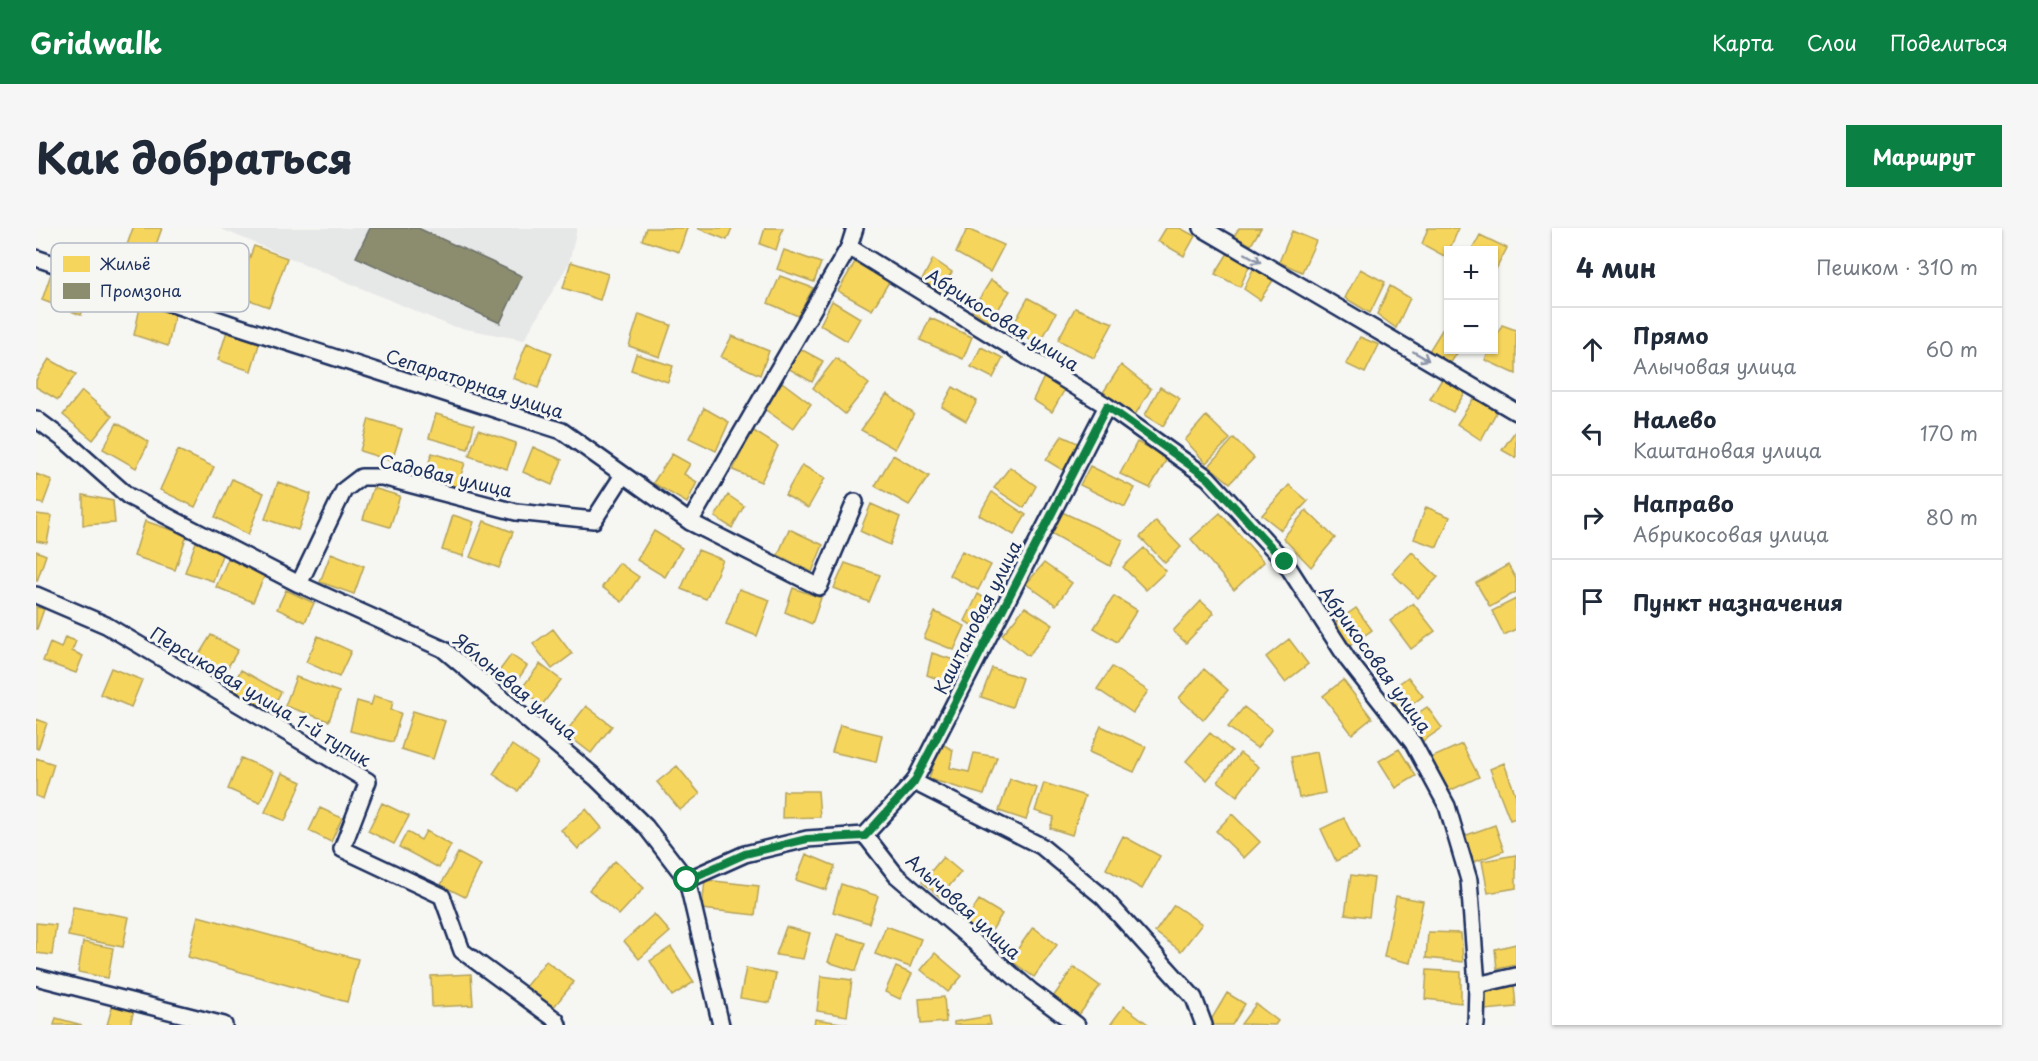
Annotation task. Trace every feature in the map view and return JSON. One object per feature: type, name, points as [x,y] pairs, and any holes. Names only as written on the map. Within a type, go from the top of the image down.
[{"type":"street","points":[[690,522],[849,247],[855,228]]},
{"type":"street","points":[[1202,228],[1516,412]]},
{"type":"street","name":"Абрикосовая улица","points":[[849,247],[1107,406],[1208,478],[1285,562],[1348,660],[1413,743],[1447,806],[1469,880],[1477,986],[1476,1025]]},
{"type":"street","name":"Сепараторная улица","points":[[36,258],[51,263]]},
{"type":"street","name":"Сепараторная улица","points":[[196,312],[562,431],[690,522],[819,587],[855,502]]},
{"type":"street","name":"Каштановая улица","points":[[865,836],[914,782],[1107,406]]},
{"type":"street","name":"Яблоневая улица","points":[[36,419],[67,442],[128,496],[299,584],[443,649],[596,778],[646,827],[687,880],[721,1025]]},
{"type":"street","name":"Садовая улица","points":[[299,584],[344,490],[361,477],[382,477],[516,512],[594,520],[623,475]]},
{"type":"street","name":"Персиковая улица 1-й тупик","points":[[36,595],[106,626],[368,781],[342,849],[442,896],[462,951],[556,1020],[558,1025]]},
{"type":"street","points":[[914,782],[1041,846],[1103,897],[1194,998],[1204,1025]]},
{"type":"street","points":[[687,880],[745,854],[807,839],[865,836]]},
{"type":"street","name":"Алычовая улица","points":[[865,836],[896,875],[1031,991],[1077,1025]]},
{"type":"street","points":[[1477,986],[1516,976]]},
{"type":"street","points":[[36,977],[224,1025]]},
{"type":"shaded area","points":[[219,228],[577,228],[569,263],[524,340],[451,326]]},
{"type":"building: Жильё","points":[[133,228],[162,228],[157,243],[128,243]]},
{"type":"building: Жильё","points":[[646,228],[687,228],[679,252],[642,240]]},
{"type":"building: Жильё","points":[[697,228],[732,228],[727,240]]},
{"type":"building: Жильё","points":[[765,228],[783,228],[776,250],[760,244]]},
{"type":"building: Жильё","points":[[1166,228],[1180,228],[1195,236],[1184,256],[1158,241]]},
{"type":"building: Жильё","points":[[1239,228],[1261,228],[1251,245],[1234,236]]},
{"type":"building: Жильё","points":[[1428,228],[1459,228],[1451,246],[1444,246],[1444,256],[1422,244]]},
{"type":"building: Жильё","points":[[967,229],[1004,245],[990,272],[956,253]]},
{"type":"building: Жильё","points":[[1292,231],[1316,241],[1302,272],[1279,262]]},
{"type":"building: Жильё","points":[[1480,235],[1507,248],[1498,265],[1498,246],[1474,246]]},
{"type":"building: Жильё","points":[[254,246],[287,258],[269,307],[249,300],[249,260]]},
{"type":"building: Жильё","points":[[784,250],[821,263],[814,282],[777,269]]},
{"type":"building: Жильё","points":[[1228,253],[1250,264],[1240,287],[1215,274]]},
{"type":"building: Жильё","points":[[933,259],[952,272],[939,293],[921,282]]},
{"type":"building: Жильё","points":[[571,262],[608,274],[600,300],[563,288]]},
{"type":"building: Жильё","points":[[855,262],[889,282],[872,310],[838,291]]},
{"type":"building: Жильё","points":[[1254,267],[1274,279],[1260,300],[1244,289]]},
{"type":"building: Жильё","points":[[1360,269],[1385,282],[1370,313],[1345,298]]},
{"type":"building: Жильё","points":[[51,274],[51,303],[42,300]]},
{"type":"building: Жильё","points":[[780,276],[813,288],[798,316],[768,303]]},
{"type":"building: Жильё","points":[[991,280],[1010,291],[990,322],[972,310]]},
{"type":"building: Жильё","points":[[1390,286],[1410,298],[1396,328],[1377,314]]},
{"type":"building: Жильё","points":[[1028,298],[1056,313],[1039,345],[1011,329]]},
{"type":"building: Жильё","points":[[832,301],[860,318],[847,341],[820,325]]},
{"type":"building: Жильё","points":[[1075,308],[1113,323],[1094,358],[1058,340]]},
{"type":"building: Жильё","points":[[139,312],[175,313],[168,346],[134,335]]},
{"type":"building: Жильё","points":[[639,314],[671,325],[660,357],[629,346]]},
{"type":"building: Жильё","points":[[930,318],[972,337],[963,359],[920,340]]},
{"type":"building: Жильё","points":[[1502,325],[1516,330],[1516,374],[1485,360],[1488,354],[1498,354],[1498,334]]},
{"type":"building: Жильё","points":[[1444,327],[1444,354],[1456,354],[1450,364],[1429,351]]},
{"type":"building: Жильё","points":[[227,331],[260,341],[251,371],[218,360]]},
{"type":"building: Жильё","points":[[732,336],[769,351],[760,375],[721,357]]},
{"type":"building: Жильё","points":[[1360,337],[1379,345],[1365,373],[1346,364]]},
{"type":"building: Жильё","points":[[527,343],[552,353],[538,388],[513,378]]},
{"type":"building: Жильё","points":[[795,346],[823,361],[812,382],[784,366]]},
{"type":"building: Жильё","points":[[981,347],[1003,358],[993,378],[971,367]]},
{"type":"building: Жильё","points":[[636,354],[673,366],[668,382],[631,370]]},
{"type":"building: Жильё","points":[[836,358],[869,384],[845,414],[813,388]]},
{"type":"building: Жильё","points":[[49,359],[76,374],[58,400],[36,387],[36,380]]},
{"type":"building: Жильё","points":[[1121,365],[1151,389],[1135,415],[1102,394]]},
{"type":"building: Жильё","points":[[1044,377],[1065,389],[1052,412],[1033,400]]},
{"type":"building: Жильё","points":[[1442,379],[1466,391],[1453,412],[1430,399]]},
{"type":"building: Жильё","points":[[782,382],[811,404],[793,429],[763,408]]},
{"type":"building: Жильё","points":[[953,387],[977,401],[966,421],[942,407]]},
{"type":"building: Жильё","points":[[1160,387],[1180,399],[1163,426],[1145,415]]},
{"type":"building: Жильё","points":[[82,391],[112,416],[93,440],[63,415]]},
{"type":"building: Жильё","points":[[887,394],[914,414],[895,449],[861,430]]},
{"type":"building: Жильё","points":[[1474,398],[1497,411],[1481,440],[1457,424]]},
{"type":"building: Жильё","points":[[704,408],[729,422],[716,451],[689,438]]},
{"type":"building: Жильё","points":[[436,414],[474,425],[468,449],[429,438]]},
{"type":"building: Жильё","points":[[1206,416],[1230,439],[1206,463],[1185,440]]},
{"type":"building: Жильё","points":[[369,419],[402,429],[392,461],[360,451]]},
{"type":"building: Жильё","points":[[117,423],[149,442],[136,468],[103,449]]},
{"type":"building: Жильё","points":[[478,430],[516,443],[507,469],[469,456]]},
{"type":"building: Жильё","points":[[752,430],[778,446],[761,482],[733,470]]},
{"type":"building: Жильё","points":[[1516,430],[1516,458],[1502,450]]},
{"type":"building: Жильё","points":[[1062,436],[1080,444],[1064,471],[1046,460]]},
{"type":"building: Жильё","points":[[1234,438],[1254,458],[1230,483],[1209,466]]},
{"type":"building: Жильё","points":[[1137,442],[1168,457],[1150,488],[1120,474]]},
{"type":"building: Жильё","points":[[533,447],[562,460],[552,485],[523,472]]},
{"type":"building: Жильё","points":[[178,450],[214,467],[195,507],[160,490]]},
{"type":"building: Жильё","points":[[432,453],[465,463],[457,487],[424,477]]},
{"type":"building: Жильё","points":[[672,454],[690,464],[684,474],[697,482],[687,503],[653,483]]},
{"type":"building: Жильё","points":[[893,455],[929,476],[909,505],[875,486]]},
{"type":"building: Жильё","points":[[802,465],[825,478],[808,508],[785,495]]},
{"type":"building: Жильё","points":[[1090,466],[1135,488],[1125,507],[1080,485]]},
{"type":"building: Жильё","points":[[1010,467],[1036,486],[1024,508],[994,488]]},
{"type":"building: Жильё","points":[[36,474],[52,480],[43,504],[36,502]]},
{"type":"building: Жильё","points":[[232,479],[264,493],[248,535],[215,517]]},
{"type":"building: Жильё","points":[[278,482],[311,494],[298,530],[265,519]]},
{"type":"building: Жильё","points":[[1289,485],[1308,501],[1281,530],[1262,515]]},
{"type":"building: Жильё","points":[[373,488],[400,496],[390,527],[363,519]]},
{"type":"building: Жильё","points":[[992,492],[1026,515],[1014,535],[979,515]]},
{"type":"building: Жильё","points":[[83,495],[113,501],[115,523],[83,525]]},
{"type":"building: Жильё","points":[[728,495],[744,506],[732,528],[715,517]]},
{"type":"building: Жильё","points":[[871,504],[900,517],[890,545],[860,531]]},
{"type":"building: Жильё","points":[[1426,507],[1450,517],[1437,547],[1414,539]]},
{"type":"building: Жильё","points":[[1306,510],[1335,538],[1311,567],[1283,538]]},
{"type":"building: Жильё","points":[[1062,512],[1123,540],[1110,566],[1049,532]]},
{"type":"building: Жильё","points":[[1220,513],[1264,562],[1234,590],[1191,539]]},
{"type":"building: Жильё","points":[[36,514],[52,516],[47,543],[36,541]]},
{"type":"building: Жильё","points":[[453,515],[474,522],[463,556],[442,550]]},
{"type":"building: Жильё","points":[[145,521],[187,535],[175,570],[134,556]]},
{"type":"building: Жильё","points":[[484,521],[513,532],[499,568],[470,557]]},
{"type":"building: Жильё","points":[[1156,521],[1181,547],[1165,563],[1140,537]]},
{"type":"building: Жильё","points":[[789,529],[823,545],[812,572],[778,555]]},
{"type":"building: Жильё","points":[[654,531],[682,548],[665,577],[637,560]]},
{"type":"building: Жильё","points":[[196,542],[223,552],[213,581],[185,572]]},
{"type":"building: Жильё","points":[[1144,548],[1166,571],[1146,590],[1123,567]]},
{"type":"building: Жильё","points":[[698,550],[723,560],[706,599],[681,589]]},
{"type":"building: Жильё","points":[[36,551],[46,555],[37,581],[36,580]]},
{"type":"building: Жильё","points":[[962,551],[991,565],[978,590],[949,575]]},
{"type":"building: Жильё","points":[[1412,552],[1438,577],[1418,598],[1392,573]]},
{"type":"building: Жильё","points":[[331,553],[364,566],[354,594],[320,582]]},
{"type":"building: Жильё","points":[[228,559],[265,575],[253,602],[216,587]]},
{"type":"building: Жильё","points":[[619,563],[639,577],[622,602],[602,587]]},
{"type":"building: Жильё","points":[[845,563],[880,575],[869,602],[834,588]]},
{"type":"building: Жильё","points":[[1044,563],[1072,583],[1056,605],[1026,584]]},
{"type":"building: Жильё","points":[[1508,565],[1516,579],[1516,592],[1490,607],[1476,583]]},
{"type":"building: Жильё","points":[[793,588],[821,598],[812,624],[785,612]]},
{"type":"building: Жильё","points":[[739,589],[770,600],[757,636],[726,624]]},
{"type":"building: Жильё","points":[[286,590],[314,603],[305,622],[277,609]]},
{"type":"building: Жильё","points":[[978,594],[995,605],[982,632],[965,621]]},
{"type":"building: Жильё","points":[[1114,596],[1137,610],[1117,642],[1094,628]]},
{"type":"building: Жильё","points":[[1516,599],[1516,629],[1504,635],[1492,611]]},
{"type":"building: Жильё","points":[[1201,601],[1214,613],[1186,643],[1173,631]]},
{"type":"building: Жильё","points":[[1413,603],[1435,631],[1411,649],[1390,621]]},
{"type":"building: Жильё","points":[[36,607],[44,609],[37,629],[36,629]]},
{"type":"building: Жильё","points":[[1025,607],[1053,625],[1028,656],[1002,635]]},
{"type":"building: Жильё","points":[[1356,608],[1372,630],[1348,647],[1332,625]]},
{"type":"building: Жильё","points":[[935,612],[965,626],[954,650],[924,638]]},
{"type":"building: Жильё","points":[[553,629],[572,654],[552,669],[533,644]]},
{"type":"building: Жильё","points":[[211,635],[238,650],[222,677],[195,661]]},
{"type":"building: Жильё","points":[[318,636],[351,651],[339,677],[306,662]]},
{"type":"building: Жильё","points":[[65,637],[76,641],[72,651],[83,656],[76,673],[43,661],[50,643],[61,648]]},
{"type":"building: Жильё","points":[[1289,639],[1308,664],[1285,682],[1266,657]]},
{"type":"building: Жильё","points":[[932,653],[963,663],[953,685],[927,675]]},
{"type":"building: Жильё","points":[[511,655],[527,666],[511,690],[494,678]]},
{"type":"building: Жильё","points":[[540,664],[561,680],[542,705],[521,689]]},
{"type":"building: Жильё","points":[[1112,667],[1148,691],[1133,713],[1097,689]]},
{"type":"building: Жильё","points":[[111,668],[142,680],[131,707],[100,694]]},
{"type":"building: Жильё","points":[[992,668],[1022,678],[1012,707],[981,697]]},
{"type":"building: Жильё","points":[[1204,669],[1228,690],[1203,720],[1179,698]]},
{"type":"building: Жильё","points":[[241,670],[281,692],[271,711],[230,689]]},
{"type":"building: Жильё","points":[[296,677],[339,692],[329,721],[285,706]]},
{"type":"building: Жильё","points":[[1408,677],[1423,696],[1400,714],[1385,694]]},
{"type":"building: Жильё","points":[[1343,680],[1372,718],[1352,734],[1323,696]]},
{"type":"building: Жильё","points":[[374,696],[393,701],[391,710],[401,713],[393,742],[350,731],[357,701],[371,705]]},
{"type":"building: Жильё","points":[[586,706],[612,726],[591,753],[565,733]]},
{"type":"building: Жильё","points":[[1244,707],[1272,729],[1257,748],[1228,727]]},
{"type":"building: Жильё","points":[[1427,707],[1442,728],[1420,743],[1405,722]]},
{"type":"building: Жильё","points":[[413,711],[445,721],[433,759],[401,749]]},
{"type":"building: Жильё","points":[[36,719],[47,723],[38,749],[36,748]]},
{"type":"building: Жильё","points":[[840,725],[882,735],[876,762],[832,752]]},
{"type":"building: Жильё","points":[[1101,726],[1146,747],[1134,772],[1089,752]]},
{"type":"building: Жильё","points":[[1210,733],[1232,751],[1207,780],[1186,761]]},
{"type":"building: Жильё","points":[[940,743],[953,750],[950,768],[969,772],[974,753],[997,757],[984,795],[929,779]]},
{"type":"building: Жильё","points":[[1462,744],[1479,777],[1447,792],[1431,758]]},
{"type":"building: Жильё","points":[[512,745],[537,762],[518,791],[493,774]]},
{"type":"building: Жильё","points":[[1399,749],[1416,776],[1396,788],[1379,761]]},
{"type":"building: Жильё","points":[[1317,752],[1325,793],[1299,798],[1291,757]]},
{"type":"building: Жильё","points":[[1240,753],[1259,767],[1237,796],[1218,781]]},
{"type":"building: Жильё","points":[[36,758],[54,764],[43,799],[36,796]]},
{"type":"building: Жильё","points":[[241,758],[274,772],[260,803],[228,789]]},
{"type":"building: Жильё","points":[[1504,763],[1516,796],[1516,818],[1510,820],[1490,769]]},
{"type":"building: Жильё","points":[[677,766],[700,794],[680,810],[657,782]]},
{"type":"building: Жильё","points":[[282,773],[302,782],[285,821],[265,812]]},
{"type":"building: Жильё","points":[[1010,779],[1037,788],[1026,820],[999,811]]},
{"type":"building: Жильё","points":[[1044,783],[1085,796],[1072,835],[1050,828],[1054,817],[1035,811]]},
{"type":"building: Жильё","points":[[783,791],[818,791],[820,817],[782,818]]},
{"type":"building: Жильё","points":[[382,803],[409,816],[394,844],[368,831]]},
{"type":"building: Жильё","points":[[320,808],[342,818],[331,842],[309,831]]},
{"type":"building: Жильё","points":[[586,809],[602,828],[578,849],[561,830]]},
{"type":"building: Жильё","points":[[1232,814],[1260,842],[1244,858],[1216,831]]},
{"type":"building: Жильё","points":[[1344,818],[1359,850],[1336,861],[1321,829]]},
{"type":"building: Жильё","points":[[1495,825],[1504,851],[1474,862],[1464,836]]},
{"type":"building: Жильё","points":[[426,831],[451,845],[439,868],[399,847],[407,832],[421,840]]},
{"type":"building: Жильё","points":[[1123,836],[1160,856],[1142,889],[1106,869]]},
{"type":"building: Жильё","points":[[458,853],[481,865],[465,897],[441,885]]},
{"type":"building: Жильё","points":[[806,854],[835,866],[826,890],[796,880]]},
{"type":"building: Жильё","points":[[1516,855],[1516,888],[1488,893],[1482,861]]},
{"type":"building: Жильё","points":[[943,857],[961,872],[940,897],[922,882]]},
{"type":"building: Жильё","points":[[615,861],[644,888],[619,915],[589,890]]},
{"type":"building: Жильё","points":[[1351,875],[1374,878],[1369,917],[1345,914]]},
{"type":"building: Жильё","points":[[705,880],[759,886],[755,915],[702,909]]},
{"type":"building: Жильё","points":[[841,884],[878,896],[869,923],[833,912]]},
{"type":"building: Жильё","points":[[1396,896],[1423,901],[1411,963],[1384,957]]},
{"type":"building: Жильё","points":[[979,900],[1002,914],[986,940],[963,925]]},
{"type":"building: Жильё","points":[[1174,905],[1202,924],[1181,951],[1155,932]]},
{"type":"building: Жильё","points":[[73,907],[129,917],[123,947],[68,936]]},
{"type":"building: Жильё","points":[[654,914],[670,932],[639,959],[624,941]]},
{"type":"building: Жильё","points":[[198,916],[358,959],[347,1002],[188,957]]},
{"type":"building: Жильё","points":[[36,923],[56,925],[52,955],[36,953]]},
{"type":"building: Жильё","points":[[886,926],[921,939],[910,967],[875,954]]},
{"type":"building: Жильё","points":[[786,927],[810,933],[803,959],[776,955]]},
{"type":"building: Жильё","points":[[1033,927],[1057,945],[1034,977],[1010,960]]},
{"type":"building: Жильё","points":[[1428,932],[1461,933],[1463,962],[1426,958]]},
{"type":"building: Жильё","points":[[837,934],[865,943],[856,971],[828,962]]},
{"type":"building: Жильё","points":[[83,942],[113,948],[108,978],[78,972]]},
{"type":"building: Жильё","points":[[1516,944],[1516,965],[1497,969],[1495,949]]},
{"type":"building: Жильё","points":[[671,947],[694,982],[672,996],[650,961]]},
{"type":"building: Жильё","points":[[935,953],[962,976],[948,992],[921,970]]},
{"type":"building: Жильё","points":[[546,961],[574,982],[553,1008],[525,987]]},
{"type":"building: Жильё","points":[[896,967],[912,974],[900,999],[885,992]]},
{"type":"building: Жильё","points":[[1074,967],[1100,986],[1079,1015],[1053,997]]},
{"type":"building: Жильё","points":[[746,968],[776,974],[770,1003],[740,998]]},
{"type":"building: Жильё","points":[[1427,970],[1461,972],[1461,1003],[1425,999]]},
{"type":"building: Жильё","points":[[471,974],[473,1005],[432,1007],[431,976]]},
{"type":"building: Жильё","points":[[821,976],[852,980],[847,1016],[817,1011]]},
{"type":"building: Жильё","points":[[1514,985],[1516,1007],[1485,1010],[1484,990]]},
{"type":"building: Жильё","points":[[1227,993],[1245,1004],[1232,1025],[1208,1025]]},
{"type":"building: Жильё","points":[[944,997],[946,1022],[921,1024],[919,999]]},
{"type":"building: Жильё","points":[[113,1004],[134,1009],[130,1025],[107,1025]]},
{"type":"building: Жильё","points":[[1256,1004],[1278,1021],[1275,1025],[1241,1024]]},
{"type":"building: Жильё","points":[[1124,1006],[1148,1024],[1110,1025]]},
{"type":"building: Жильё","points":[[989,1016],[991,1025],[954,1025],[954,1022]]},
{"type":"building: Жильё","points":[[56,1018],[82,1025],[54,1025]]},
{"type":"building: Жильё","points":[[815,1019],[847,1024],[847,1025],[814,1025]]},
{"type":"building: Промзона","points":[[370,228],[418,228],[522,276],[500,323],[356,257]]},
{"type":"route","points":[[687,880],[745,854],[807,839],[865,836],[914,782],[1107,406],[1208,478],[1285,562]]}]
